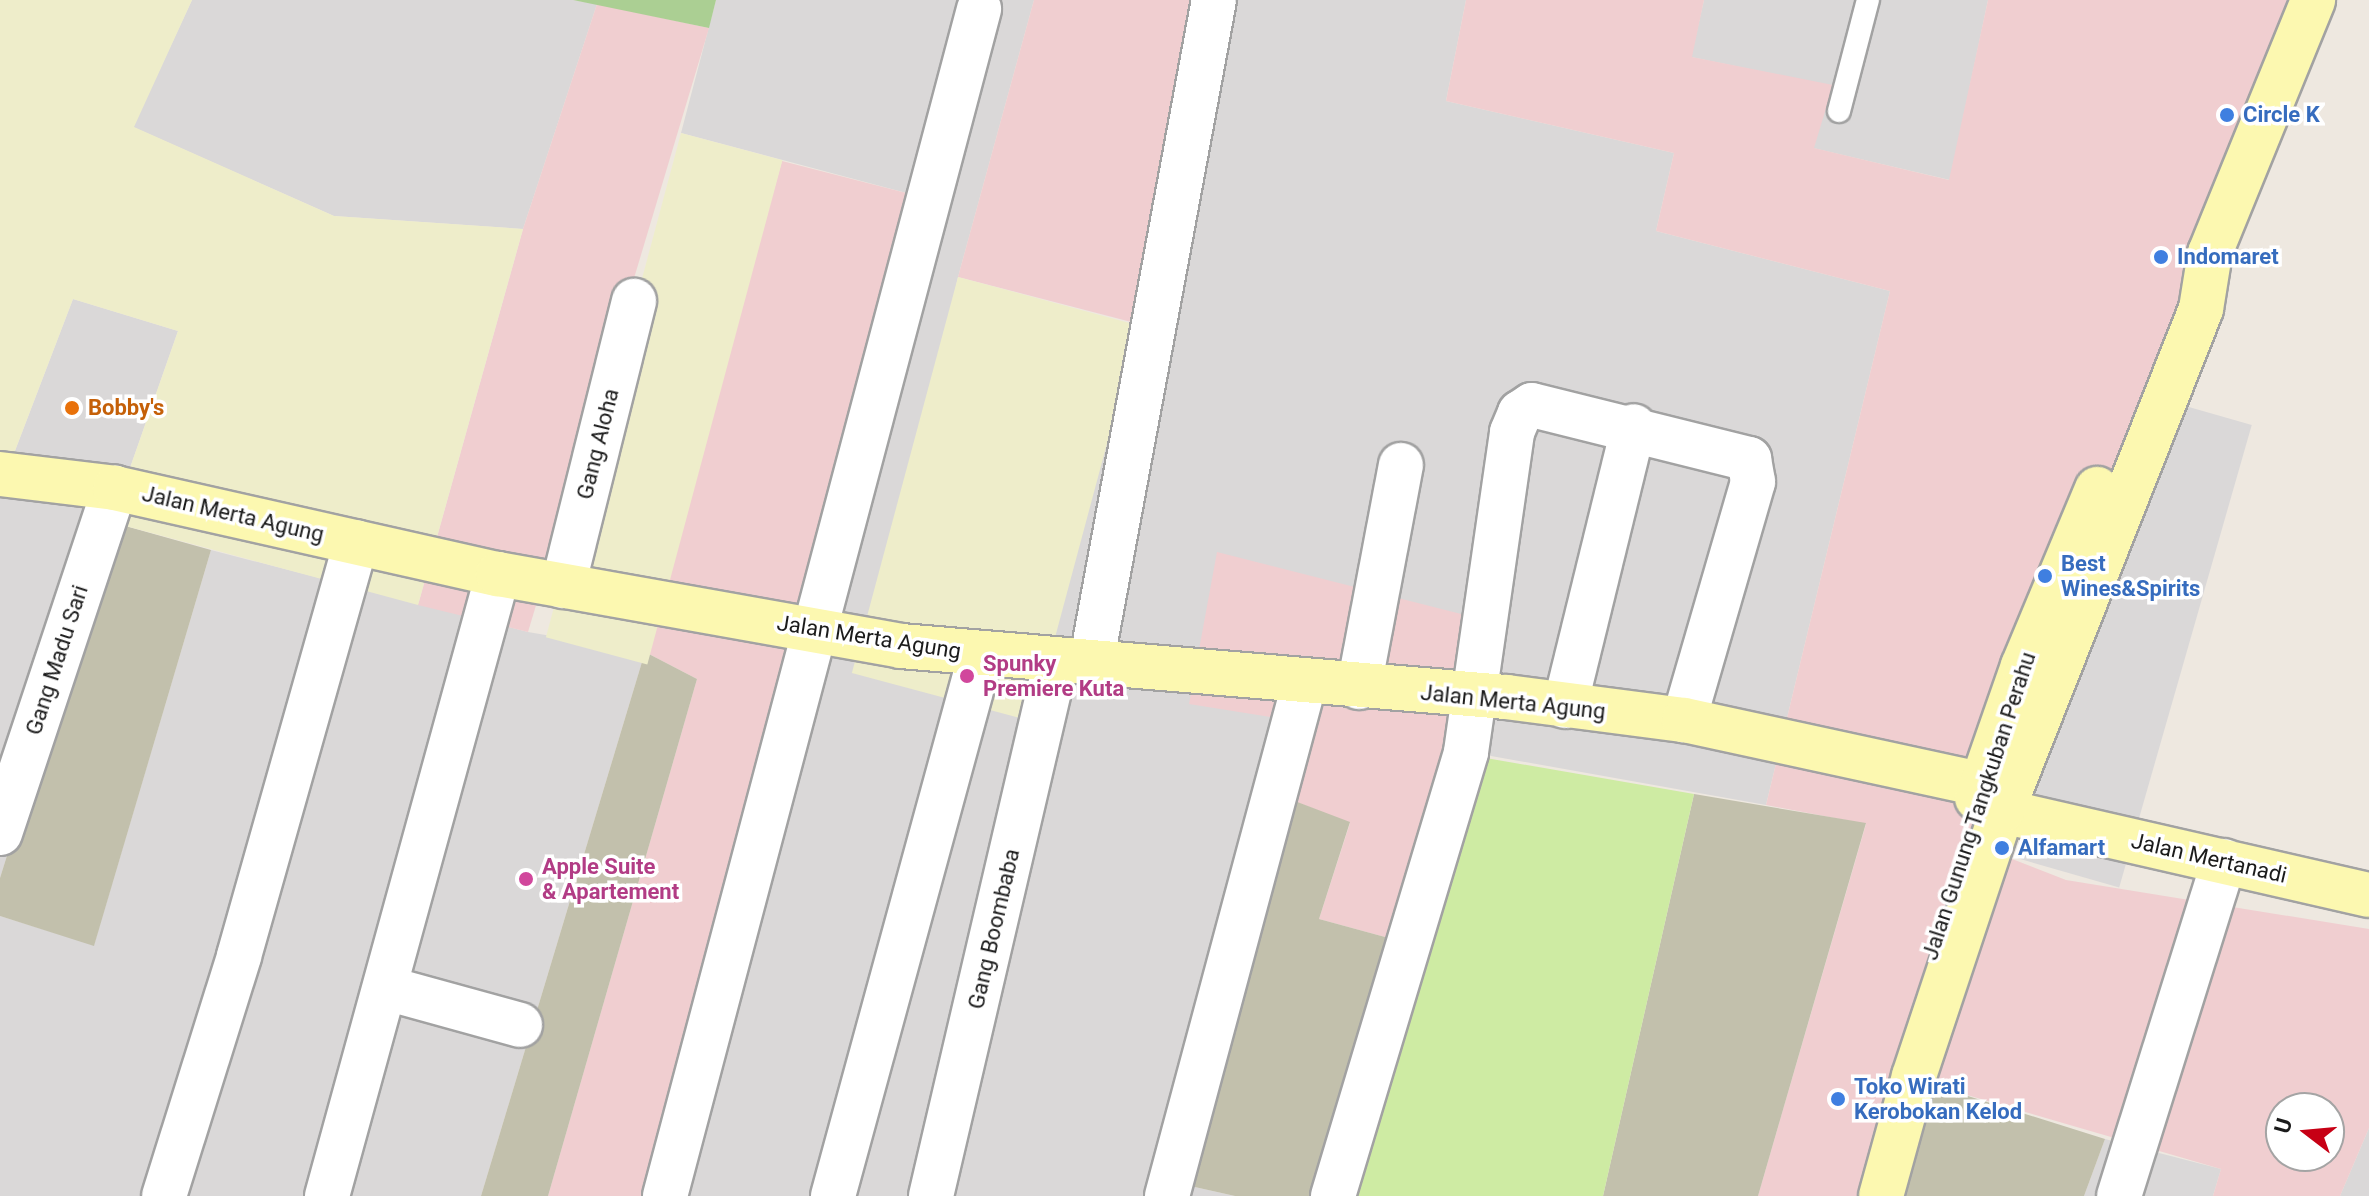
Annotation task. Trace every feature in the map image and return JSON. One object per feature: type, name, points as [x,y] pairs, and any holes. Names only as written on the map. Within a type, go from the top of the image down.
[{"type":"street","name":"Gang Boombaba","points":[[931,1196],[1074,662],[1214,0]]},
{"type":"street","name":"Jalan Gunung Tangkuban Perahu","points":[[1881,1196],[1992,797],[2023,666],[2173,313],[2210,253],[2313,0]]},
{"type":"street","points":[[665,1196],[979,9]]},
{"type":"street","name":"Gang Aloha","points":[[563,586],[634,301]]},
{"type":"street","points":[[1333,1196],[1466,752],[1502,484],[1520,413],[1538,404],[1735,453],[1752,466],[1753,482],[1684,720]]},
{"type":"street","points":[[1565,706],[1634,426]]},
{"type":"street","points":[[1359,687],[1401,465]]},
{"type":"street","name":"Jalan Merta Agung","points":[[0,474],[115,488],[498,574],[901,646],[1474,696],[1684,720],[1992,797]]},
{"type":"street","name":"Gang Madu Sari","points":[[0,833],[115,488]]},
{"type":"street","points":[[164,1196],[239,956],[356,542]]},
{"type":"street","points":[[327,1196],[498,574]]},
{"type":"street","points":[[833,1196],[981,654]]},
{"type":"street","points":[[1167,1196],[1305,681]]},
{"type":"street","name":"Jalan Gunung Tangkuban Perahu","points":[[1858,1196],[1992,797]]},
{"type":"street","name":"Jalan Mertanadi","points":[[1992,797],[2224,861],[2369,895]]},
{"type":"street","points":[[2119,1196],[2224,861]]},
{"type":"street","points":[[386,988],[520,1025]]},
{"type":"lane","points":[[1839,111],[1868,0]]},
{"type":"shaded area","points":[[192,0],[573,0],[597,4],[523,229],[334,216],[133,127]]},
{"type":"shaded area","points":[[716,0],[1034,0],[958,277],[870,676],[1139,324],[1222,0],[1466,0],[1446,101],[1674,153],[1656,231],[1890,291],[1766,805],[1290,720],[1168,1181],[1235,1196],[660,1196],[914,195],[681,133]]},
{"type":"shaded area","points":[[1034,0],[1222,0],[1139,324],[958,277]]},
{"type":"shaded area","points":[[1466,0],[1704,0],[1692,57],[1833,85],[1814,148],[1949,180],[1988,0],[2318,0],[1971,843],[2066,880],[2369,929],[2369,1128],[2340,1196],[2213,1196],[2221,1169],[1902,1076],[1869,1196],[1758,1196],[1866,824],[1766,805],[1890,291],[1656,231],[1674,153],[1446,101]]},
{"type":"shaded area","points":[[1704,0],[1988,0],[1950,180],[1813,148],[1832,86],[1691,57]]},
{"type":"shaded area","points":[[597,4],[709,28],[528,632],[418,605],[523,229]]},
{"type":"shaded area","points":[[782,161],[914,195],[660,1196],[548,1196],[697,679],[645,652]]},
{"type":"shaded area","points":[[73,299],[178,331],[111,522],[0,878],[0,490]]},
{"type":"shaded area","points":[[2147,395],[2252,425],[2119,887],[2014,857]]},
{"type":"shaded area","points":[[111,522],[211,550],[94,946],[0,916],[0,878]]},
{"type":"shaded area","points":[[211,550],[528,632],[645,652],[481,1196],[0,1196],[0,916],[94,945]]},
{"type":"shaded area","points":[[1217,552],[1473,617],[1451,752],[1396,940],[1319,919],[1350,823],[1271,792],[1289,720],[1189,704]]},
{"type":"shaded area","points":[[645,652],[697,679],[548,1196],[481,1196]]},
{"type":"shaded area","points":[[1271,792],[1350,822],[1319,919],[1396,940],[1320,1196],[1235,1196],[1168,1181]]},
{"type":"shaded area","points":[[1694,794],[1866,823],[1758,1196],[1603,1196]]},
{"type":"shaded area","points":[[1901,1075],[2105,1139],[2084,1196],[1869,1196]]},
{"type":"shaded area","points":[[2369,1128],[2369,1196],[2340,1196]]},
{"type":"shaded area","points":[[2105,1139],[2221,1169],[2213,1196],[2084,1196]]},
{"type":"green space","points":[[0,0],[192,0],[134,127],[334,216],[523,229],[418,605],[111,522],[178,331],[73,299],[0,490]]},
{"type":"green space","points":[[573,0],[716,0],[709,28]]},
{"type":"green space","points":[[681,133],[782,160],[647,664],[546,637]]},
{"type":"green space","points":[[958,277],[1139,325],[1033,721],[852,673]]},
{"type":"green space","points":[[1451,752],[1694,794],[1603,1196],[1320,1196]]},
{"type":"place","name":"Circle K","points":[[2227,115]]},
{"type":"place","name":"Indomaret","points":[[2161,257]]},
{"type":"place","name":"Bobby's","points":[[72,408]]},
{"type":"place","name":"Best Wines&Spirits","points":[[2045,576]]},
{"type":"place","name":"Spunky Premiere Kuta","points":[[967,676]]},
{"type":"place","name":"Alfamart","points":[[2002,848]]},
{"type":"place","name":"Apple Suite & Apartement","points":[[526,879]]},
{"type":"place","name":"Toko Wirati Kerobokan Kelod","points":[[1838,1099]]}]
